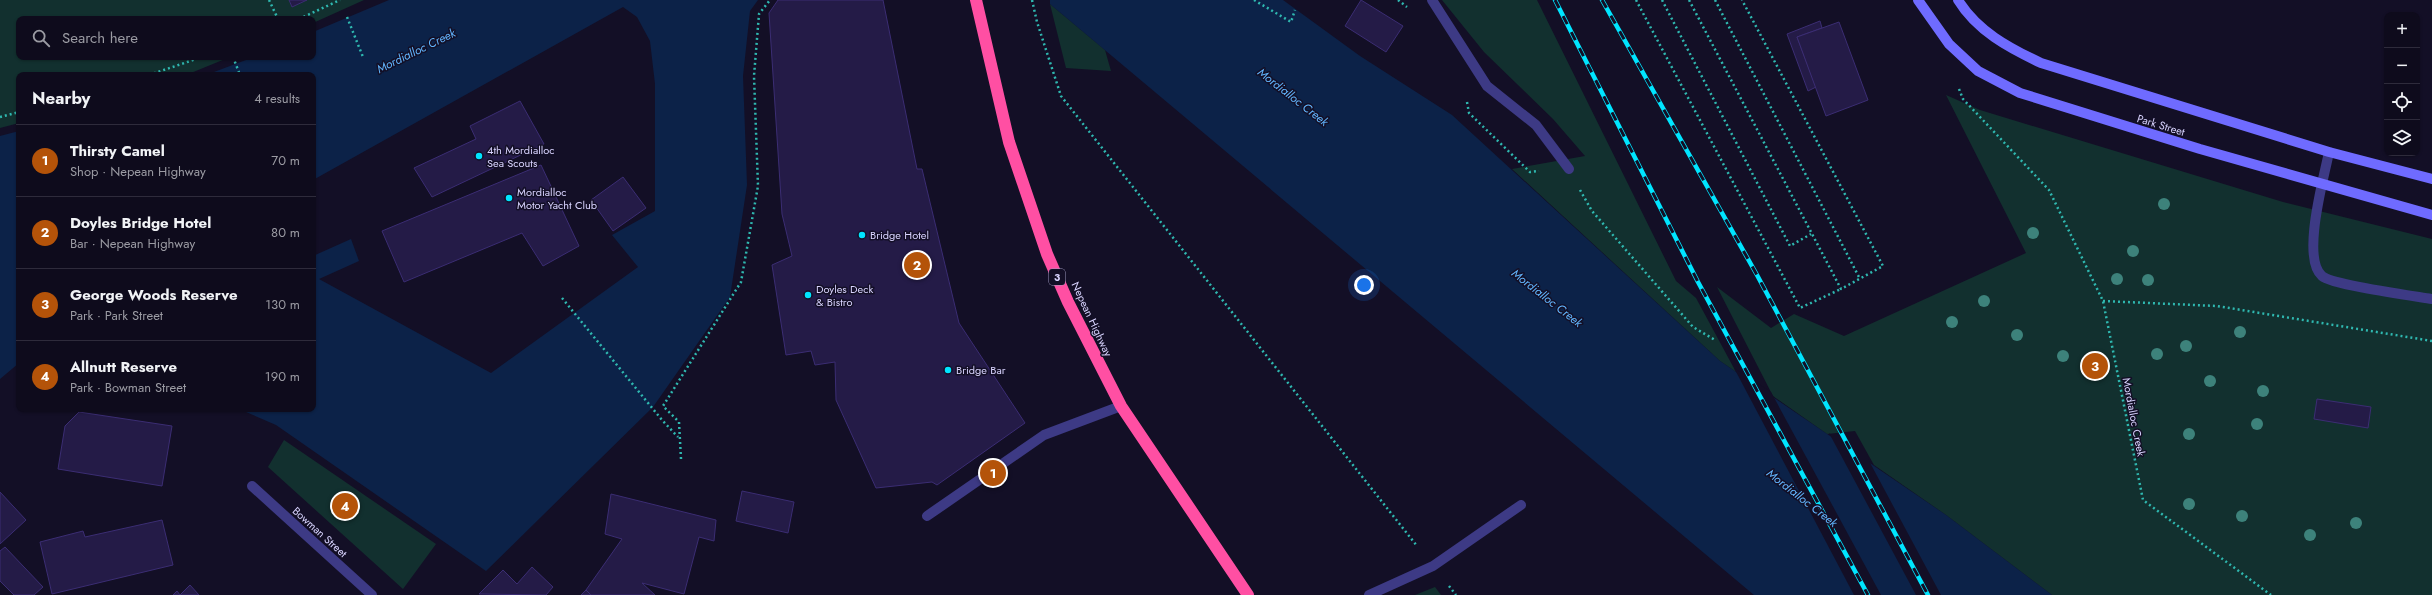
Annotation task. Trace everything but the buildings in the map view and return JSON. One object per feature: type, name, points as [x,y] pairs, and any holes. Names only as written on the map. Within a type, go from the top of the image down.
[{"type":"highway","name":"Nepean Highway","points":[[976,0],[1010,142],[1047,254],[1098,364],[1121,406],[1248,595]]},
{"type":"street","points":[[1432,0],[1487,86],[1536,125],[1569,169]]},
{"type":"street","name":"Park Street","points":[[1918,0],[1949,44],[1962,57],[1978,71],[2020,93],[2322,185],[2432,215]]},
{"type":"street","name":"Park Street","points":[[1958,0],[1982,28],[2008,47],[2041,63],[2329,152],[2432,179]]},
{"type":"street","points":[[2329,152],[2313,242],[2315,267],[2322,277],[2354,286],[2432,299]]},
{"type":"street","points":[[927,516],[1044,435],[1121,406]]},
{"type":"street","name":"Bowman Street","points":[[252,486],[372,595]]},
{"type":"street","points":[[1369,595],[1433,566],[1521,505]]},
{"type":"path","points":[[269,0],[277,16]]},
{"type":"path","points":[[305,16],[340,0]]},
{"type":"path","points":[[681,458],[678,437],[679,422],[663,406],[741,282],[758,186],[754,76],[759,14],[770,0]]},
{"type":"path","points":[[1032,0],[1037,22],[1061,96],[1456,595]]},
{"type":"path","points":[[1254,0],[1291,22],[1295,10]]},
{"type":"path","points":[[1636,0],[1800,308],[1841,289],[1883,266],[1742,0]]},
{"type":"path","points":[[1662,0],[1790,246],[1811,234]]},
{"type":"path","points":[[1689,0],[1841,289]]},
{"type":"path","points":[[1715,0],[1860,278]]},
{"type":"path","points":[[347,17],[363,57]]},
{"type":"path","name":"Mordialloc Creek","points":[[1962,57],[1949,69],[1964,99],[2049,190],[2103,301],[2143,500],[2270,595]]},
{"type":"path","points":[[158,72],[193,60]]},
{"type":"path","points":[[234,60],[239,72]]},
{"type":"path","points":[[0,117],[16,113]]},
{"type":"path","points":[[1569,169],[1592,211],[1693,327],[1715,340]]},
{"type":"path","points":[[562,298],[678,437]]},
{"type":"path","points":[[2103,301],[2217,306],[2432,341]]},
{"type":"green space","points":[[0,0],[364,0],[316,22],[316,16],[16,16],[16,60],[223,60],[193,72],[16,72],[16,124],[0,128]]},
{"type":"green space","points":[[1442,0],[1537,0],[1676,281],[1696,298],[1736,372],[1720,361],[1512,169],[1585,156],[1553,119],[1484,52]]},
{"type":"green space","points":[[1050,4],[1105,50],[1111,71],[1066,68]]},
{"type":"green space","points":[[1946,95],[1980,110],[2283,202],[2432,239],[2432,595],[2052,595],[1946,515],[1874,465],[1855,431],[1827,434],[1773,396],[1717,287],[1771,328],[1794,314],[1844,336],[2026,253]]},
{"type":"green space","points":[[284,440],[436,544],[403,589],[268,467]]},
{"type":"green space","points":[[1435,587],[1441,595],[1415,595]]},
{"type":"water","points":[[389,0],[758,0],[750,11],[743,76],[747,185],[730,297],[653,407],[486,571],[276,425],[246,412],[316,412],[316,255],[351,239],[359,261],[319,279],[491,373],[638,267],[612,235],[655,211],[655,84],[650,41],[637,17],[623,7],[316,178],[316,72],[214,72],[246,60],[316,60],[316,31]]},
{"type":"water","points":[[1050,0],[1283,0],[1360,56],[1452,115],[1720,361],[1946,515],[2052,595],[1754,595],[1050,4]]},
{"type":"water","points":[[16,132],[16,366],[0,379],[0,136]]},
{"type":"pier","points":[[1734,368],[1771,392],[1881,595],[1854,595]]},
{"type":"pier","points":[[1829,433],[1868,459],[1941,595],[1916,595]]},
{"type":"railway","points":[[1555,0],[1698,282],[1868,595]]},
{"type":"railway","points":[[1602,0],[1757,275],[1928,595]]},
{"type":"place","name":"4th Mordialloc Sea Scouts","points":[[479,156]]},
{"type":"place","name":"Mordialloc Motor Yacht Club","points":[[509,198]]},
{"type":"place","name":"Bridge Hotel","points":[[862,235]]},
{"type":"place","name":"Doyles Bridge Hotel","points":[[917,265]]},
{"type":"place","name":"Doyles Deck & Bistro","points":[[808,295]]},
{"type":"place","name":"George Woods Reserve","points":[[2095,366]]},
{"type":"place","name":"Bridge Bar","points":[[948,370]]},
{"type":"place","name":"Thirsty Camel","points":[[993,473]]},
{"type":"place","name":"Allnutt Reserve","points":[[345,506]]}]
